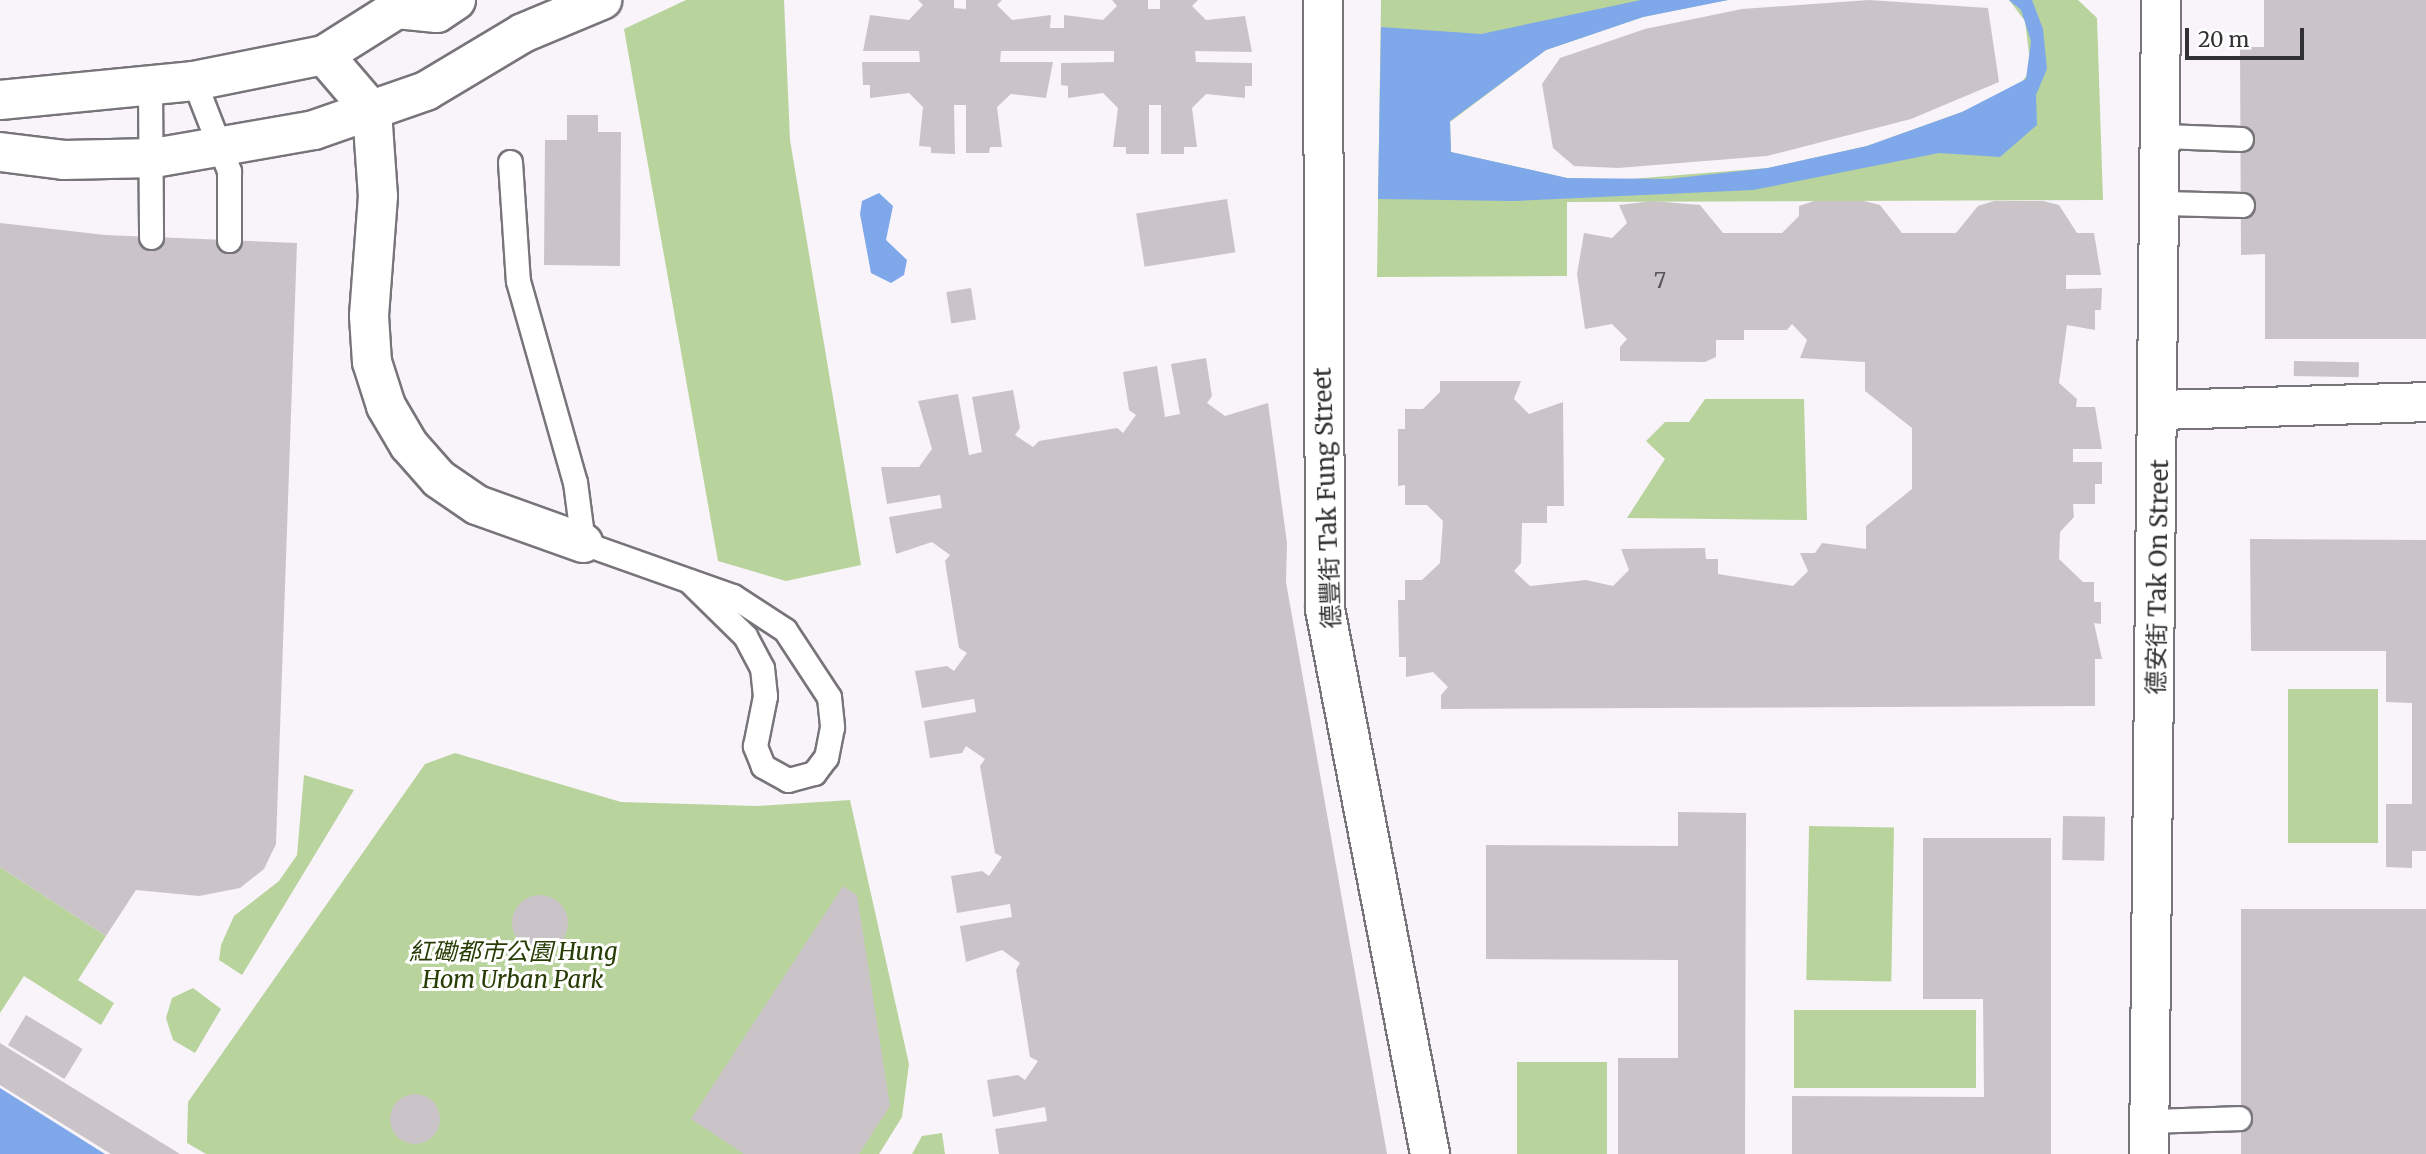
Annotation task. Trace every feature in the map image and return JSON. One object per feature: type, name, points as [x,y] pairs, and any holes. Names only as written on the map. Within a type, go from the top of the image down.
[{"type":"street","points":[[0,100],[194,80],[324,55],[398,5],[437,13],[456,0]]},
{"type":"street","points":[[0,152],[64,160],[153,158],[224,150],[372,111],[426,92],[531,17],[602,0]]},
{"type":"street","name":"德豐街 Tak Fung Street","points":[[1323,0],[1325,609],[1430,1154]]},
{"type":"street","name":"德安街 Tak On Street","points":[[2150,1137],[2164,203],[2161,0]]},
{"type":"street","points":[[324,55],[372,111],[378,196],[369,316],[372,362],[386,406],[409,445],[449,486],[477,505],[583,543]]},
{"type":"street","points":[[2161,410],[2426,402]]},
{"type":"lane","points":[[194,80],[224,150],[229,240]]},
{"type":"lane","points":[[150,86],[153,158],[151,237]]},
{"type":"lane","points":[[2164,136],[2241,139]]},
{"type":"lane","points":[[510,162],[518,281],[575,482],[583,543],[689,581],[761,611],[785,629],[818,672],[832,727],[826,757],[814,773],[788,780],[763,766],[755,746],[765,696],[762,668],[745,636],[689,581]]},
{"type":"lane","points":[[2164,203],[2242,205]]},
{"type":"lane","points":[[2150,1137],[2239,1118]]},
{"type":"green space","points":[[686,0],[784,0],[790,140],[861,565],[786,581],[718,561],[624,29]]},
{"type":"green space","points":[[1381,0],[1728,0],[1643,17],[1546,50],[1450,122],[1451,152],[1567,178],[1618,180],[1768,168],[1867,146],[1962,112],[2019,86],[2031,69],[2025,21],[2009,0],[2078,0],[2097,18],[2103,200],[1567,202],[1567,276],[1377,277]]},
{"type":"green space","points":[[1705,399],[1804,399],[1807,520],[1627,518],[1665,459],[1646,441],[1665,422],[1689,422]]},
{"type":"green space","points":[[2288,689],[2378,689],[2378,843],[2288,843]]},
{"type":"green space","name":"紅磡都市公園 Hung Hom Urban Park","points":[[455,753],[621,802],[757,806],[850,800],[909,1064],[902,1117],[879,1154],[206,1154],[187,1143],[188,1102],[425,764]]},
{"type":"green space","points":[[304,775],[354,790],[242,975],[219,960],[221,945],[234,916],[279,881],[297,855]]},
{"type":"green space","points":[[1809,826],[1894,827],[1891,981],[1806,980]]},
{"type":"green space","points":[[0,867],[106,936],[78,980],[114,1003],[101,1025],[24,976],[0,1013]]},
{"type":"green space","points":[[193,988],[221,1009],[195,1053],[173,1040],[166,1018],[172,998]]},
{"type":"green space","points":[[1794,1010],[1976,1010],[1976,1088],[1794,1088]]},
{"type":"green space","points":[[1517,1062],[1607,1062],[1607,1154],[1517,1154]]},
{"type":"green space","points":[[942,1133],[945,1154],[912,1154],[922,1136]]},
{"type":"water","points":[[1641,0],[1728,0],[1643,17],[1546,50],[1450,121],[1451,152],[1567,178],[1668,179],[1768,168],[1867,146],[1962,112],[2026,79],[2031,41],[2021,10],[2009,0],[2032,0],[2043,29],[2047,69],[2036,95],[2037,125],[2000,157],[1939,153],[1753,190],[1513,201],[1378,199],[1381,27],[1481,34]]},
{"type":"water","points":[[879,193],[893,206],[886,240],[907,260],[904,275],[891,283],[871,273],[860,214],[862,201]]},
{"type":"water","points":[[0,1088],[105,1154],[0,1154]]},
{"type":"building","points":[[918,0],[954,0],[954,8],[966,9],[966,0],[1002,0],[997,5],[1012,20],[1051,15],[1050,28],[1064,28],[1064,15],[1103,20],[1117,6],[1112,0],[1148,0],[1148,9],[1160,9],[1160,0],[1198,0],[1192,6],[1206,20],[1245,16],[1252,52],[1195,51],[1196,62],[1252,63],[1252,86],[1245,86],[1245,98],[1206,94],[1192,108],[1197,147],[1184,147],[1184,154],[1161,154],[1161,105],[1149,105],[1149,154],[1126,154],[1126,147],[1113,147],[1118,108],[1103,93],[1068,98],[1068,86],[1061,85],[1061,63],[1114,62],[1114,51],[1001,51],[1000,62],[1053,62],[1046,98],[1011,94],[997,107],[1002,147],[990,147],[989,153],[966,153],[966,105],[954,105],[955,154],[931,153],[931,147],[919,146],[923,107],[909,93],[870,98],[870,85],[863,85],[862,62],[920,62],[919,51],[863,51],[870,15],[909,20],[923,5]]},
{"type":"building","points":[[1869,0],[1988,8],[1999,82],[1911,119],[1767,156],[1618,168],[1574,166],[1553,148],[1542,84],[1560,58],[1645,29],[1742,9]]},
{"type":"building","points":[[2264,0],[2426,0],[2426,339],[2265,339],[2265,254],[2241,255],[2240,47],[2264,47]]},
{"type":"building","points":[[567,115],[598,115],[598,132],[621,132],[620,266],[544,265],[545,140],[567,140]]},
{"type":"building","points":[[1227,199],[1235,252],[1145,267],[1136,213]]},
{"type":"building","points":[[1653,201],[1700,205],[1723,233],[1782,233],[1799,216],[1799,206],[1814,201],[1864,201],[1880,205],[1902,233],[1956,233],[1978,206],[1994,201],[2043,201],[2059,205],[2077,233],[2094,233],[2101,275],[2066,275],[2066,289],[2102,288],[2101,310],[2095,310],[2095,330],[2067,325],[2059,383],[2077,399],[2076,407],[2095,407],[2102,449],[2073,449],[2073,462],[2102,462],[2102,484],[2095,484],[2095,504],[2073,504],[2074,517],[2060,532],[2059,559],[2083,582],[2094,582],[2094,602],[2101,602],[2101,624],[2094,623],[2102,659],[2095,659],[2095,706],[1441,709],[1441,695],[1448,687],[1433,672],[1406,677],[1406,657],[1399,657],[1398,600],[1405,600],[1405,580],[1422,580],[1440,563],[1443,521],[1427,505],[1405,505],[1405,485],[1398,486],[1398,429],[1405,429],[1405,409],[1423,409],[1440,392],[1440,381],[1521,381],[1514,399],[1529,414],[1563,402],[1564,506],[1547,506],[1547,523],[1522,523],[1521,563],[1514,571],[1530,586],[1586,580],[1613,586],[1629,570],[1621,549],[1705,548],[1706,559],[1718,559],[1718,574],[1793,586],[1808,571],[1800,553],[1815,553],[1822,543],[1866,549],[1866,526],[1912,489],[1912,428],[1865,391],[1865,362],[1800,358],[1807,340],[1792,324],[1787,330],[1744,330],[1744,340],[1716,340],[1716,357],[1705,362],[1620,361],[1620,347],[1627,339],[1612,324],[1585,329],[1577,274],[1584,233],[1612,238],[1627,223],[1619,205]]},
{"type":"building","points":[[0,223],[105,235],[297,243],[276,844],[264,869],[240,888],[199,896],[136,890],[106,936],[0,867]]},
{"type":"building","points":[[971,288],[976,320],[951,324],[946,292]]},
{"type":"building","points":[[1206,358],[1212,396],[1207,403],[1225,416],[1268,403],[1287,543],[1286,582],[1387,1154],[999,1154],[995,1129],[1047,1121],[1045,1107],[993,1117],[987,1080],[1018,1075],[1025,1080],[1038,1061],[1030,1057],[1016,970],[1020,963],[1002,950],[966,962],[960,926],[1012,917],[1010,904],[957,913],[951,876],[982,871],[989,876],[1002,857],[995,853],[980,766],[985,759],[966,746],[962,753],[930,758],[924,721],[976,712],[974,699],[922,708],[915,671],[947,666],[954,671],[967,653],[959,648],[945,561],[950,555],[932,542],[896,554],[889,517],[942,508],[940,495],[887,504],[881,467],[919,467],[932,449],[918,401],[958,394],[969,455],[982,452],[972,397],[1013,390],[1020,428],[1015,435],[1033,447],[1039,441],[1117,428],[1123,433],[1136,415],[1129,410],[1123,372],[1157,366],[1165,417],[1180,414],[1171,364]]},
{"type":"building","points":[[2294,361],[2359,362],[2359,377],[2294,376]]},
{"type":"building","points":[[2250,539],[2426,540],[2426,851],[2412,851],[2412,868],[2386,867],[2386,804],[2412,804],[2412,703],[2386,702],[2386,651],[2251,651]]},
{"type":"building","points":[[1678,812],[1746,813],[1745,1154],[1618,1154],[1618,1058],[1678,1058],[1678,960],[1486,959],[1486,845],[1678,846]]},
{"type":"building","points":[[2063,816],[2105,817],[2104,861],[2062,860]]},
{"type":"building","points":[[1923,838],[2051,838],[2051,1154],[1792,1154],[1792,1096],[1984,1097],[1983,999],[1923,999]]},
{"type":"building","points":[[843,886],[857,895],[890,1106],[859,1154],[744,1154],[691,1119]]},
{"type":"building","points":[[534,895],[546,895],[560,903],[568,917],[566,934],[560,943],[546,951],[534,951],[517,939],[512,929],[512,917],[524,900]]},
{"type":"building","points":[[2241,909],[2426,909],[2426,1154],[2241,1154]]},
{"type":"building","points":[[26,1015],[83,1049],[65,1079],[8,1045]]},
{"type":"building","points":[[0,1043],[180,1154],[111,1154],[0,1085]]},
{"type":"building","points":[[415,1094],[432,1102],[440,1119],[432,1136],[415,1144],[398,1136],[390,1119],[398,1102]]}]
